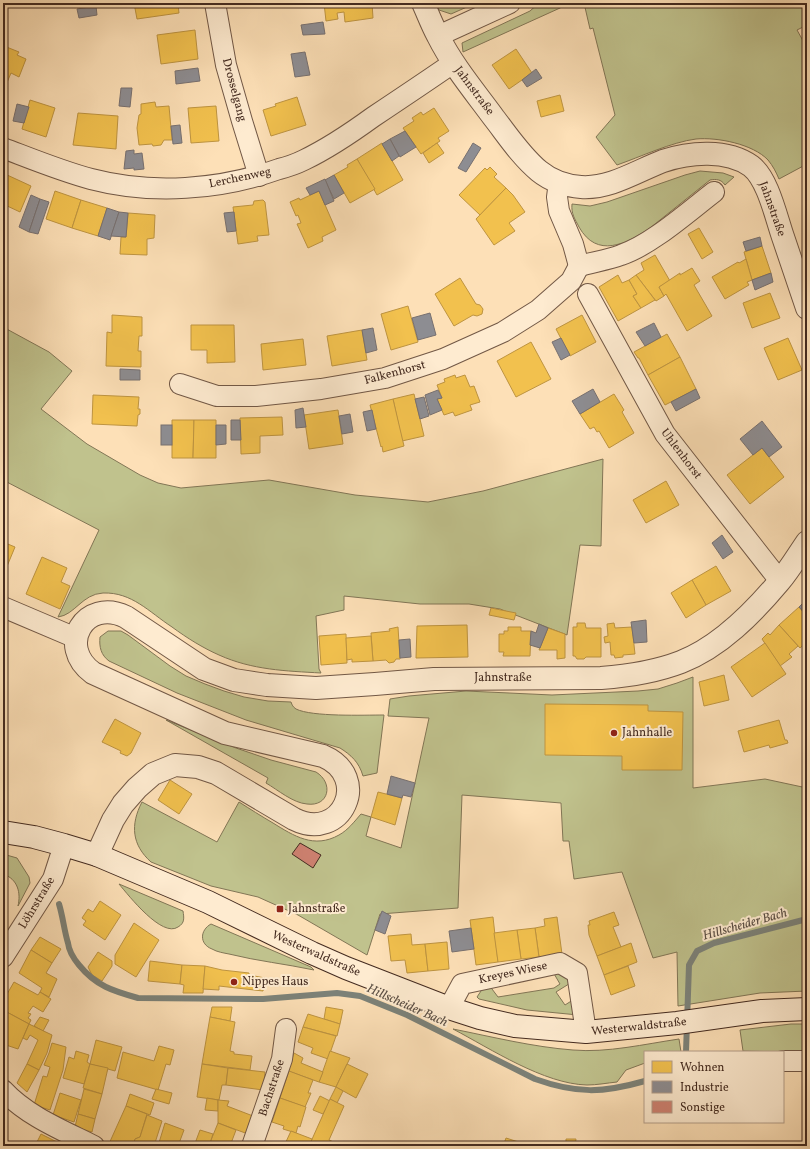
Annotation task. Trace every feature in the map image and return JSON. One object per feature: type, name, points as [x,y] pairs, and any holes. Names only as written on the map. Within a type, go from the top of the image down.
[{"type":"street","name":"Drosselgang","points":[[215,3],[226,65],[259,176]]},
{"type":"street","name":"Jahnstraße","points":[[423,3],[438,36],[453,63],[526,159],[540,172],[559,182],[580,187],[597,186],[624,178],[664,161],[680,157],[705,154],[722,155],[751,166],[760,176],[768,195],[807,308]]},
{"type":"street","points":[[438,36],[510,3]]},
{"type":"street","name":"Lerchenweg","points":[[3,148],[57,169],[92,180],[127,186],[166,188],[199,187],[225,184],[259,176],[303,161],[335,144],[453,63]]},
{"type":"street","points":[[559,182],[557,197],[559,211],[574,244],[579,266],[622,255],[635,249],[673,224],[714,192]]},
{"type":"street","name":"Falkenhorst","points":[[180,384],[216,396],[256,396],[321,389],[385,378],[443,359],[503,332],[538,310],[571,281],[579,266]]},
{"type":"street","name":"Uhlenhorst","points":[[588,294],[665,434],[780,581]]},
{"type":"street","name":"Jahnstraße","points":[[76,638],[84,622],[91,616],[110,612],[118,614],[204,669],[234,680],[267,685],[316,688],[434,679],[601,678],[627,676],[681,662],[701,653],[720,640],[744,619],[780,581],[807,542]]},
{"type":"street","points":[[3,607],[76,638],[77,654],[85,667],[93,672],[225,733],[332,759],[343,771],[348,786],[345,806],[339,814],[329,821],[310,825],[294,819],[216,773],[198,767],[175,765],[153,774],[137,788],[123,804],[112,820],[97,855]]},
{"type":"street","name":"Westerwaldstraße","points":[[3,832],[64,845],[97,855],[208,902],[305,950],[346,968],[449,1008],[480,1018],[515,1026],[586,1032],[677,1023],[762,1012],[807,1009]]},
{"type":"street","name":"Löhrstraße","points":[[3,958],[52,879],[64,845]]},
{"type":"street","name":"Kreyes Wiese","points":[[449,1008],[462,984],[560,963],[577,973],[586,1032]]},
{"type":"street","name":"Bachstraße","points":[[252,1146],[282,1059],[286,1029]]},
{"type":"street","points":[[784,1061],[807,1061]]},
{"type":"street","points":[[3,1090],[13,1101],[33,1114],[94,1146]]},
{"type":"green space","points":[[436,3],[476,3],[451,14],[439,10]]},
{"type":"green space","points":[[539,3],[569,3],[463,52],[462,43],[530,11]]},
{"type":"green space","points":[[584,3],[807,3],[807,25],[797,30],[807,48],[807,164],[779,179],[768,160],[753,150],[734,143],[714,139],[696,139],[677,143],[617,165],[596,137],[615,115],[593,28],[590,29]]},
{"type":"green space","points":[[700,171],[723,173],[734,177],[725,185],[718,180],[710,180],[650,228],[622,243],[612,246],[603,246],[594,243],[586,237],[579,227],[572,211],[572,204],[590,206],[607,202]]},
{"type":"green space","points":[[3,327],[49,352],[72,371],[41,409],[87,444],[140,475],[158,483],[181,488],[269,480],[355,495],[428,502],[483,491],[603,459],[601,546],[580,545],[567,635],[500,609],[469,604],[420,604],[344,596],[344,610],[316,616],[319,669],[321,673],[269,669],[231,660],[195,642],[148,609],[132,599],[123,596],[103,593],[96,594],[69,613],[58,617],[99,530],[3,480]]},
{"type":"green space","points":[[108,631],[121,631],[186,676],[224,691],[244,697],[268,701],[291,702],[296,709],[304,712],[338,715],[384,715],[377,773],[363,776],[354,759],[340,748],[246,720],[177,693],[109,661],[102,653],[100,644],[100,637]]},
{"type":"green space","points":[[693,677],[693,788],[765,779],[807,788],[807,991],[760,993],[678,1006],[677,952],[653,958],[622,872],[574,879],[569,841],[563,841],[561,803],[462,795],[458,908],[380,914],[367,955],[298,915],[258,897],[211,886],[151,862],[140,849],[137,842],[135,834],[136,819],[142,802],[217,842],[239,802],[289,832],[304,839],[313,841],[330,839],[339,835],[361,814],[371,817],[366,836],[401,848],[429,718],[388,716],[390,699],[466,691],[552,695],[638,691],[658,689]]},
{"type":"green space","points":[[166,720],[236,748],[271,760],[316,772],[322,777],[327,788],[324,798],[320,802],[314,804],[302,803],[291,799],[266,783],[268,778]]},
{"type":"green space","points":[[3,854],[17,858],[29,877],[30,883],[18,906],[19,891],[12,879],[3,874]]},
{"type":"green space","points":[[119,884],[183,911],[184,918],[182,924],[171,929],[163,927],[146,914]]},
{"type":"green space","points":[[211,924],[311,967],[314,970],[250,959],[214,950],[205,944],[202,937],[207,927]]},
{"type":"green space","points":[[558,971],[572,982],[556,992],[565,1005],[576,998],[578,1015],[527,1010],[479,999],[477,997],[483,988],[489,985],[498,997],[554,988],[560,984],[553,972]]},
{"type":"green space","points":[[791,1024],[807,1024],[807,1056],[784,1051],[743,1051],[740,1030]]},
{"type":"green space","points":[[453,1029],[558,1049],[586,1051],[626,1048],[679,1039],[681,1051],[644,1051],[644,1063],[626,1070],[617,1082],[587,1085],[553,1079],[501,1055]]},
{"type":"building: Wohnen","points":[[134,3],[182,3],[178,4],[179,13],[137,19]]},
{"type":"building: Wohnen","points":[[324,3],[372,3],[373,18],[345,22],[344,12],[337,13],[338,19],[326,21]]},
{"type":"building: Wohnen","points":[[195,30],[198,59],[161,64],[157,35]]},
{"type":"building: Wohnen","points":[[4,46],[19,52],[17,55],[26,59],[19,77],[11,73],[3,92],[3,49]]},
{"type":"building: Wohnen","points":[[516,49],[532,73],[509,89],[492,65]]},
{"type":"building: Wohnen","points":[[560,95],[564,111],[541,117],[537,101]]},
{"type":"building: Wohnen","points":[[297,97],[306,125],[271,136],[263,110],[276,106],[275,104]]},
{"type":"building: Wohnen","points":[[30,100],[55,108],[46,137],[22,129]]},
{"type":"building: Wohnen","points":[[155,102],[156,107],[169,106],[172,140],[164,140],[161,145],[139,145],[137,128],[139,115],[141,114],[141,104]]},
{"type":"building: Wohnen","points":[[216,106],[219,141],[191,143],[188,108]]},
{"type":"building: Wohnen","points":[[434,108],[449,131],[438,138],[440,141],[421,154],[403,128],[414,121],[412,118],[421,112],[423,115]]},
{"type":"building: Wohnen","points":[[78,113],[118,116],[116,149],[73,145]]},
{"type":"building: Wohnen","points":[[382,143],[403,180],[377,195],[357,159]]},
{"type":"building: Wohnen","points":[[437,143],[444,153],[429,163],[423,153]]},
{"type":"building: Wohnen","points":[[357,159],[375,189],[350,203],[334,175],[348,167],[347,165]]},
{"type":"building: Wohnen","points":[[490,167],[497,174],[494,177],[506,188],[480,215],[459,195],[485,168],[487,170]]},
{"type":"building: Wohnen","points":[[5,174],[31,186],[20,212],[3,204],[3,179]]},
{"type":"building: Wohnen","points":[[506,188],[525,212],[509,223],[515,231],[494,245],[476,219]]},
{"type":"building: Wohnen","points":[[55,191],[81,200],[72,228],[46,219]]},
{"type":"building: Wohnen","points":[[319,191],[336,230],[322,237],[323,241],[308,248],[297,224],[301,223],[298,215],[296,216],[290,202],[299,198],[300,200]]},
{"type":"building: Wohnen","points":[[81,200],[107,208],[98,236],[72,228]]},
{"type":"building: Wohnen","points":[[263,200],[265,202],[269,235],[257,236],[258,241],[238,244],[233,207],[253,205],[254,201]]},
{"type":"building: Wohnen","points":[[128,213],[155,215],[154,238],[147,239],[147,255],[120,254],[121,237],[126,237]]},
{"type":"building: Wohnen","points":[[699,228],[713,252],[702,259],[688,234]]},
{"type":"building: Wohnen","points":[[762,246],[771,273],[752,280],[744,252]]},
{"type":"building: Wohnen","points":[[655,255],[670,281],[659,287],[664,296],[656,301],[636,275],[644,270],[641,263]]},
{"type":"building: Wohnen","points":[[746,259],[752,280],[747,282],[749,285],[725,299],[712,277]]},
{"type":"building: Wohnen","points":[[692,268],[700,281],[694,285],[712,316],[687,331],[666,294],[664,296],[659,287],[680,273],[680,275]]},
{"type":"building: Wohnen","points":[[618,275],[622,283],[629,280],[637,294],[633,296],[641,308],[618,321],[599,287]]},
{"type":"building: Wohnen","points":[[636,275],[655,300],[641,308],[633,296],[637,294],[629,280]]},
{"type":"building: Wohnen","points":[[460,278],[476,304],[480,305],[483,309],[482,314],[477,316],[473,315],[454,326],[435,294]]},
{"type":"building: Wohnen","points":[[770,293],[780,318],[752,328],[743,303]]},
{"type":"building: Wohnen","points":[[408,306],[418,342],[391,350],[381,314]]},
{"type":"building: Wohnen","points":[[112,315],[142,317],[142,336],[139,336],[138,351],[141,351],[141,367],[106,366],[107,332],[112,333]]},
{"type":"building: Wohnen","points":[[582,315],[596,342],[570,356],[556,329]]},
{"type":"building: Wohnen","points":[[191,325],[234,325],[235,362],[207,363],[207,350],[191,350]]},
{"type":"building: Wohnen","points":[[362,330],[367,360],[332,366],[327,336]]},
{"type":"building: Wohnen","points":[[667,334],[680,357],[648,375],[634,352]]},
{"type":"building: Wohnen","points":[[788,338],[802,370],[778,380],[764,348]]},
{"type":"building: Wohnen","points":[[303,339],[306,365],[263,370],[261,344]]},
{"type":"building: Wohnen","points":[[531,342],[551,379],[516,397],[497,361]]},
{"type":"building: Wohnen","points":[[680,357],[696,389],[665,405],[648,375]]},
{"type":"building: Wohnen","points":[[455,375],[456,378],[465,375],[470,387],[474,386],[480,402],[470,405],[472,410],[455,416],[453,412],[444,415],[437,399],[442,398],[437,385],[445,382],[444,379]]},
{"type":"building: Wohnen","points":[[414,394],[424,436],[402,441],[393,399]]},
{"type":"building: Wohnen","points":[[614,394],[624,410],[622,412],[634,433],[609,448],[599,431],[597,432],[594,427],[590,429],[580,414]]},
{"type":"building: Wohnen","points":[[93,395],[139,397],[138,409],[140,409],[140,414],[138,415],[137,426],[92,424]]},
{"type":"building: Wohnen","points":[[393,399],[404,446],[383,452],[370,405]]},
{"type":"building: Wohnen","points":[[338,410],[343,444],[309,449],[304,415]]},
{"type":"building: Wohnen","points":[[282,417],[283,435],[260,436],[260,453],[241,454],[240,418]]},
{"type":"building: Wohnen","points":[[172,420],[194,420],[193,458],[172,458]]},
{"type":"building: Wohnen","points":[[194,420],[216,420],[216,458],[193,458]]},
{"type":"building: Wohnen","points":[[762,448],[784,477],[750,504],[727,475]]},
{"type":"building: Wohnen","points":[[666,481],[679,505],[646,523],[633,500]]},
{"type":"building: Wohnen","points":[[3,542],[15,547],[3,576]]},
{"type":"building: Wohnen","points":[[42,557],[67,568],[61,582],[70,586],[60,609],[26,594]]},
{"type":"building: Wohnen","points":[[716,566],[731,591],[706,605],[692,580]]},
{"type":"building: Wohnen","points":[[692,580],[706,605],[686,618],[671,593]]},
{"type":"building: Wohnen","points":[[799,607],[807,616],[807,642],[800,648],[779,625]]},
{"type":"building: Wohnen","points":[[491,608],[516,613],[514,620],[489,615]]},
{"type":"building: Wohnen","points":[[577,623],[585,623],[586,628],[601,628],[601,657],[586,657],[584,659],[577,659],[573,656],[573,627],[577,627]]},
{"type":"building: Wohnen","points":[[614,623],[615,628],[632,627],[635,654],[623,655],[623,657],[615,658],[614,655],[611,655],[610,642],[605,643],[604,637],[608,636],[607,624]]},
{"type":"building: Wohnen","points":[[467,625],[468,657],[416,658],[417,626]]},
{"type":"building: Wohnen","points":[[779,625],[798,646],[789,654],[792,657],[780,666],[762,639],[768,633],[770,635]]},
{"type":"building: Wohnen","points":[[398,627],[400,659],[396,659],[394,662],[389,663],[386,660],[373,661],[371,633],[390,631],[389,629]]},
{"type":"building: Wohnen","points":[[508,627],[521,627],[521,631],[531,631],[530,656],[503,656],[504,652],[499,652],[499,634],[504,634],[504,631],[508,631]]},
{"type":"building: Wohnen","points":[[548,628],[565,634],[565,658],[557,659],[557,650],[539,650]]},
{"type":"building: Wohnen","points":[[346,634],[347,663],[321,665],[319,636]]},
{"type":"building: Wohnen","points":[[371,636],[373,661],[352,662],[352,659],[347,660],[346,638]]},
{"type":"building: Wohnen","points":[[765,643],[786,674],[752,697],[731,667]]},
{"type":"building: Wohnen","points":[[724,675],[729,700],[704,706],[699,682]]},
{"type":"building: Wohnen","name":"Jahnhalle","points":[[545,704],[648,705],[648,711],[683,712],[682,770],[622,770],[622,756],[545,755]]},
{"type":"building: Wohnen","points":[[115,719],[141,733],[131,753],[127,756],[120,753],[121,751],[102,742]]},
{"type":"building: Wohnen","points":[[779,720],[785,740],[787,740],[788,743],[770,748],[769,745],[744,752],[738,731]]},
{"type":"building: Wohnen","points":[[170,780],[192,794],[179,814],[158,800]]},
{"type":"building: Wohnen","points":[[378,792],[402,798],[395,825],[371,817]]},
{"type":"building: Wohnen","points":[[100,901],[121,915],[105,940],[83,925],[86,921],[82,918],[88,909],[93,912]]},
{"type":"building: Wohnen","points":[[614,912],[619,925],[613,927],[621,947],[597,956],[589,935],[589,921]]},
{"type":"building: Wohnen","points":[[493,917],[498,962],[476,965],[470,920]]},
{"type":"building: Wohnen","points":[[557,917],[562,954],[539,957],[535,928],[545,926],[544,919]]},
{"type":"building: Wohnen","points":[[134,923],[159,940],[136,977],[115,964],[115,955]]},
{"type":"building: Wohnen","points":[[535,928],[539,957],[521,959],[517,930]]},
{"type":"building: Wohnen","points":[[517,930],[521,959],[498,962],[494,933]]},
{"type":"building: Wohnen","points":[[411,934],[412,945],[425,944],[428,971],[407,973],[405,960],[391,961],[388,936]]},
{"type":"building: Wohnen","points":[[40,937],[61,949],[52,963],[31,950]]},
{"type":"building: Wohnen","points":[[447,942],[449,969],[428,971],[425,944]]},
{"type":"building: Wohnen","points":[[631,943],[637,962],[604,975],[597,956]]},
{"type":"building: Wohnen","points":[[31,950],[52,963],[46,973],[57,979],[49,997],[40,992],[42,988],[19,973]]},
{"type":"building: Wohnen","points":[[98,952],[112,961],[112,966],[102,981],[92,975],[88,967]]},
{"type":"building: Wohnen","points":[[150,961],[182,965],[180,984],[148,981]]},
{"type":"building: Wohnen","points":[[182,965],[205,966],[203,993],[183,993],[184,985],[180,984]]},
{"type":"building: Wohnen","name":"Nippes Haus","points":[[205,966],[222,970],[249,973],[249,975],[265,978],[263,991],[219,986],[219,990],[203,989]]},
{"type":"building: Wohnen","points":[[628,966],[635,986],[611,995],[604,975]]},
{"type":"building: Wohnen","points":[[14,982],[38,995],[40,992],[51,999],[43,1012],[33,1006],[28,1013],[31,1014],[28,1018],[31,1020],[29,1024],[3,1010],[3,1001]]},
{"type":"building: Wohnen","points":[[212,1007],[232,1007],[230,1021],[210,1017]]},
{"type":"building: Wohnen","points":[[326,1007],[343,1010],[340,1024],[324,1019]]},
{"type":"building: Wohnen","points":[[3,1010],[29,1024],[18,1049],[3,1044]]},
{"type":"building: Wohnen","points":[[308,1014],[340,1024],[337,1036],[303,1027]]},
{"type":"building: Wohnen","points":[[40,1017],[49,1020],[43,1031],[34,1026]]},
{"type":"building: Wohnen","points":[[210,1017],[235,1022],[230,1051],[234,1052],[234,1054],[252,1056],[250,1070],[202,1064]]},
{"type":"building: Wohnen","points":[[29,1024],[52,1035],[47,1053],[39,1070],[27,1064],[38,1040],[30,1035],[27,1040],[23,1038]]},
{"type":"building: Wohnen","points":[[303,1027],[336,1036],[328,1059],[311,1053],[313,1048],[298,1042]]},
{"type":"building: Wohnen","points":[[96,1040],[122,1047],[115,1071],[90,1064]]},
{"type":"building: Wohnen","points":[[52,1043],[66,1047],[63,1070],[50,1110],[34,1105],[43,1076],[47,1077],[50,1067],[44,1065]]},
{"type":"building: Wohnen","points":[[159,1046],[174,1050],[170,1065],[166,1064],[158,1090],[117,1078],[123,1052],[154,1061]]},
{"type":"building: Wohnen","points":[[76,1051],[89,1055],[87,1062],[90,1064],[84,1084],[63,1078],[69,1057],[74,1059]]},
{"type":"building: Wohnen","points":[[330,1051],[350,1058],[336,1087],[319,1082]]},
{"type":"building: Wohnen","points":[[294,1053],[303,1058],[301,1063],[323,1072],[319,1082],[288,1071]]},
{"type":"building: Wohnen","points":[[27,1064],[39,1070],[27,1092],[17,1083]]},
{"type":"building: Wohnen","points":[[90,1064],[108,1068],[102,1094],[83,1088]]},
{"type":"building: Wohnen","points":[[202,1064],[228,1068],[226,1085],[222,1085],[219,1100],[197,1097]]},
{"type":"building: Wohnen","points":[[347,1064],[368,1074],[356,1098],[336,1087]]},
{"type":"building: Wohnen","points":[[228,1068],[265,1072],[263,1090],[226,1085]]},
{"type":"building: Wohnen","points":[[289,1071],[313,1080],[308,1093],[311,1093],[305,1107],[280,1098]]},
{"type":"building: Wohnen","points":[[336,1087],[343,1091],[337,1103],[330,1099]]},
{"type":"building: Wohnen","points":[[84,1089],[102,1094],[95,1119],[78,1114]]},
{"type":"building: Wohnen","points":[[156,1089],[172,1093],[169,1104],[152,1099]]},
{"type":"building: Wohnen","points":[[60,1093],[81,1100],[74,1122],[53,1115]]},
{"type":"building: Wohnen","points":[[130,1094],[154,1103],[150,1115],[126,1106]]},
{"type":"building: Wohnen","points":[[320,1096],[330,1101],[323,1114],[313,1110]]},
{"type":"building: Wohnen","points":[[207,1098],[218,1100],[218,1111],[205,1110]]},
{"type":"building: Wohnen","points":[[280,1098],[306,1107],[300,1127],[298,1126],[296,1133],[283,1129],[284,1126],[272,1122]]},
{"type":"building: Wohnen","points":[[330,1099],[344,1106],[329,1140],[343,1146],[309,1146]]},
{"type":"building: Wohnen","points":[[218,1100],[229,1101],[227,1106],[253,1116],[248,1134],[218,1123]]},
{"type":"building: Wohnen","points":[[126,1106],[147,1114],[140,1137],[135,1139],[133,1146],[108,1146]]},
{"type":"building: Wohnen","points":[[78,1114],[95,1119],[92,1132],[75,1127]]},
{"type":"building: Wohnen","points":[[147,1115],[162,1121],[154,1146],[133,1146],[135,1139],[140,1137]]},
{"type":"building: Wohnen","points":[[165,1123],[184,1130],[178,1146],[158,1146]]},
{"type":"building: Wohnen","points":[[218,1123],[236,1130],[230,1146],[209,1145]]},
{"type":"building: Wohnen","points":[[200,1130],[213,1134],[209,1146],[194,1146]]},
{"type":"building: Wohnen","points":[[291,1131],[312,1139],[309,1146],[284,1146]]},
{"type":"building: Wohnen","points":[[41,1134],[65,1146],[35,1146]]},
{"type":"building: Wohnen","points":[[506,1138],[531,1146],[503,1146]]},
{"type":"building: Wohnen","points":[[566,1139],[576,1139],[575,1146],[566,1146]]},
{"type":"building: Industrie","points":[[79,3],[98,3],[99,6],[80,8]]},
{"type":"building: Industrie","points":[[96,6],[97,15],[79,18],[77,9]]},
{"type":"building: Industrie","points":[[323,22],[325,34],[303,35],[301,25]]},
{"type":"building: Industrie","points":[[305,52],[310,75],[295,77],[291,54]]},
{"type":"building: Industrie","points":[[198,68],[200,81],[176,84],[175,71]]},
{"type":"building: Industrie","points":[[536,69],[542,78],[527,87],[522,80]]},
{"type":"building: Industrie","points":[[121,88],[132,88],[130,107],[119,106]]},
{"type":"building: Industrie","points":[[17,104],[29,107],[24,123],[13,121]]},
{"type":"building: Industrie","points":[[180,125],[182,143],[173,144],[171,126]]},
{"type":"building: Industrie","points":[[405,131],[416,147],[400,157],[390,139]]},
{"type":"building: Industrie","points":[[390,139],[399,156],[392,161],[382,144]]},
{"type":"building: Industrie","points":[[473,143],[481,148],[466,172],[458,168]]},
{"type":"building: Industrie","points":[[134,150],[134,154],[142,153],[144,169],[124,169],[126,151]]},
{"type":"building: Industrie","points":[[334,175],[344,193],[334,199],[325,180]]},
{"type":"building: Industrie","points":[[325,179],[334,201],[325,205],[319,191],[310,195],[306,188]]},
{"type":"building: Industrie","points":[[31,195],[40,199],[29,232],[19,227]]},
{"type":"building: Industrie","points":[[40,199],[49,202],[38,234],[29,232]]},
{"type":"building: Industrie","points":[[107,208],[119,212],[110,240],[98,236]]},
{"type":"building: Industrie","points":[[119,212],[128,213],[126,237],[111,236]]},
{"type":"building: Industrie","points":[[234,212],[236,231],[227,232],[224,213]]},
{"type":"building: Industrie","points":[[760,237],[762,246],[746,251],[743,242]]},
{"type":"building: Industrie","points":[[771,273],[773,282],[755,290],[752,280]]},
{"type":"building: Industrie","points":[[430,313],[436,335],[418,340],[412,318]]},
{"type":"building: Industrie","points":[[654,323],[661,337],[645,346],[636,332]]},
{"type":"building: Industrie","points":[[373,328],[377,350],[366,353],[362,330]]},
{"type":"building: Industrie","points":[[561,338],[570,355],[561,360],[552,342]]},
{"type":"building: Industrie","points":[[120,369],[140,370],[140,380],[120,380]]},
{"type":"building: Industrie","points":[[593,389],[600,402],[580,414],[572,401]]},
{"type":"building: Industrie","points":[[696,389],[700,398],[676,411],[671,402]]},
{"type":"building: Industrie","points":[[438,390],[442,398],[437,399],[442,410],[430,415],[425,395]]},
{"type":"building: Industrie","points":[[424,397],[429,416],[420,419],[415,399]]},
{"type":"building: Industrie","points":[[303,408],[306,427],[296,428],[295,410]]},
{"type":"building: Industrie","points":[[372,410],[376,429],[367,431],[363,412]]},
{"type":"building: Industrie","points":[[350,414],[353,432],[342,434],[339,416]]},
{"type":"building: Industrie","points":[[231,420],[240,420],[241,440],[231,440]]},
{"type":"building: Industrie","points":[[762,421],[782,447],[769,457],[762,448],[753,455],[740,439]]},
{"type":"building: Industrie","points":[[161,425],[172,425],[172,445],[161,445]]},
{"type":"building: Industrie","points":[[216,425],[226,425],[226,444],[216,445]]},
{"type":"building: Industrie","points":[[722,535],[733,552],[723,559],[712,543]]},
{"type":"building: Industrie","points":[[806,600],[807,601],[807,616],[799,607]]},
{"type":"building: Industrie","points":[[646,620],[647,642],[634,643],[631,622]]},
{"type":"building: Industrie","points":[[539,624],[548,628],[540,648],[530,645],[531,631],[536,633]]},
{"type":"building: Industrie","points":[[410,639],[411,657],[400,658],[399,640]]},
{"type":"building: Industrie","points":[[391,776],[415,783],[411,797],[403,795],[402,798],[387,794]]},
{"type":"building: Industrie","points":[[382,911],[391,916],[385,934],[375,930]]},
{"type":"building: Industrie","points":[[471,928],[474,949],[452,952],[449,931]]},
{"type":"building: Sonstige","points":[[300,843],[321,855],[313,868],[292,854]]},
{"type":"waterway","name":"Hillscheider Bach","points":[[59,904],[69,949],[77,963],[85,972],[99,983],[113,990],[138,998],[263,999],[337,993],[360,996],[407,1015],[535,1079],[550,1084],[577,1089],[603,1090],[644,1081]]},
{"type":"waterway","name":"Hillscheider Bach","points":[[686,1051],[689,965],[697,951],[714,943],[807,919]]},
{"type":"place","name":"Jahnhalle","points":[[614,733]]},
{"type":"place","name":"Jahnstraße","points":[[280,909]]},
{"type":"place","name":"Nippes Haus","points":[[234,982]]}]
